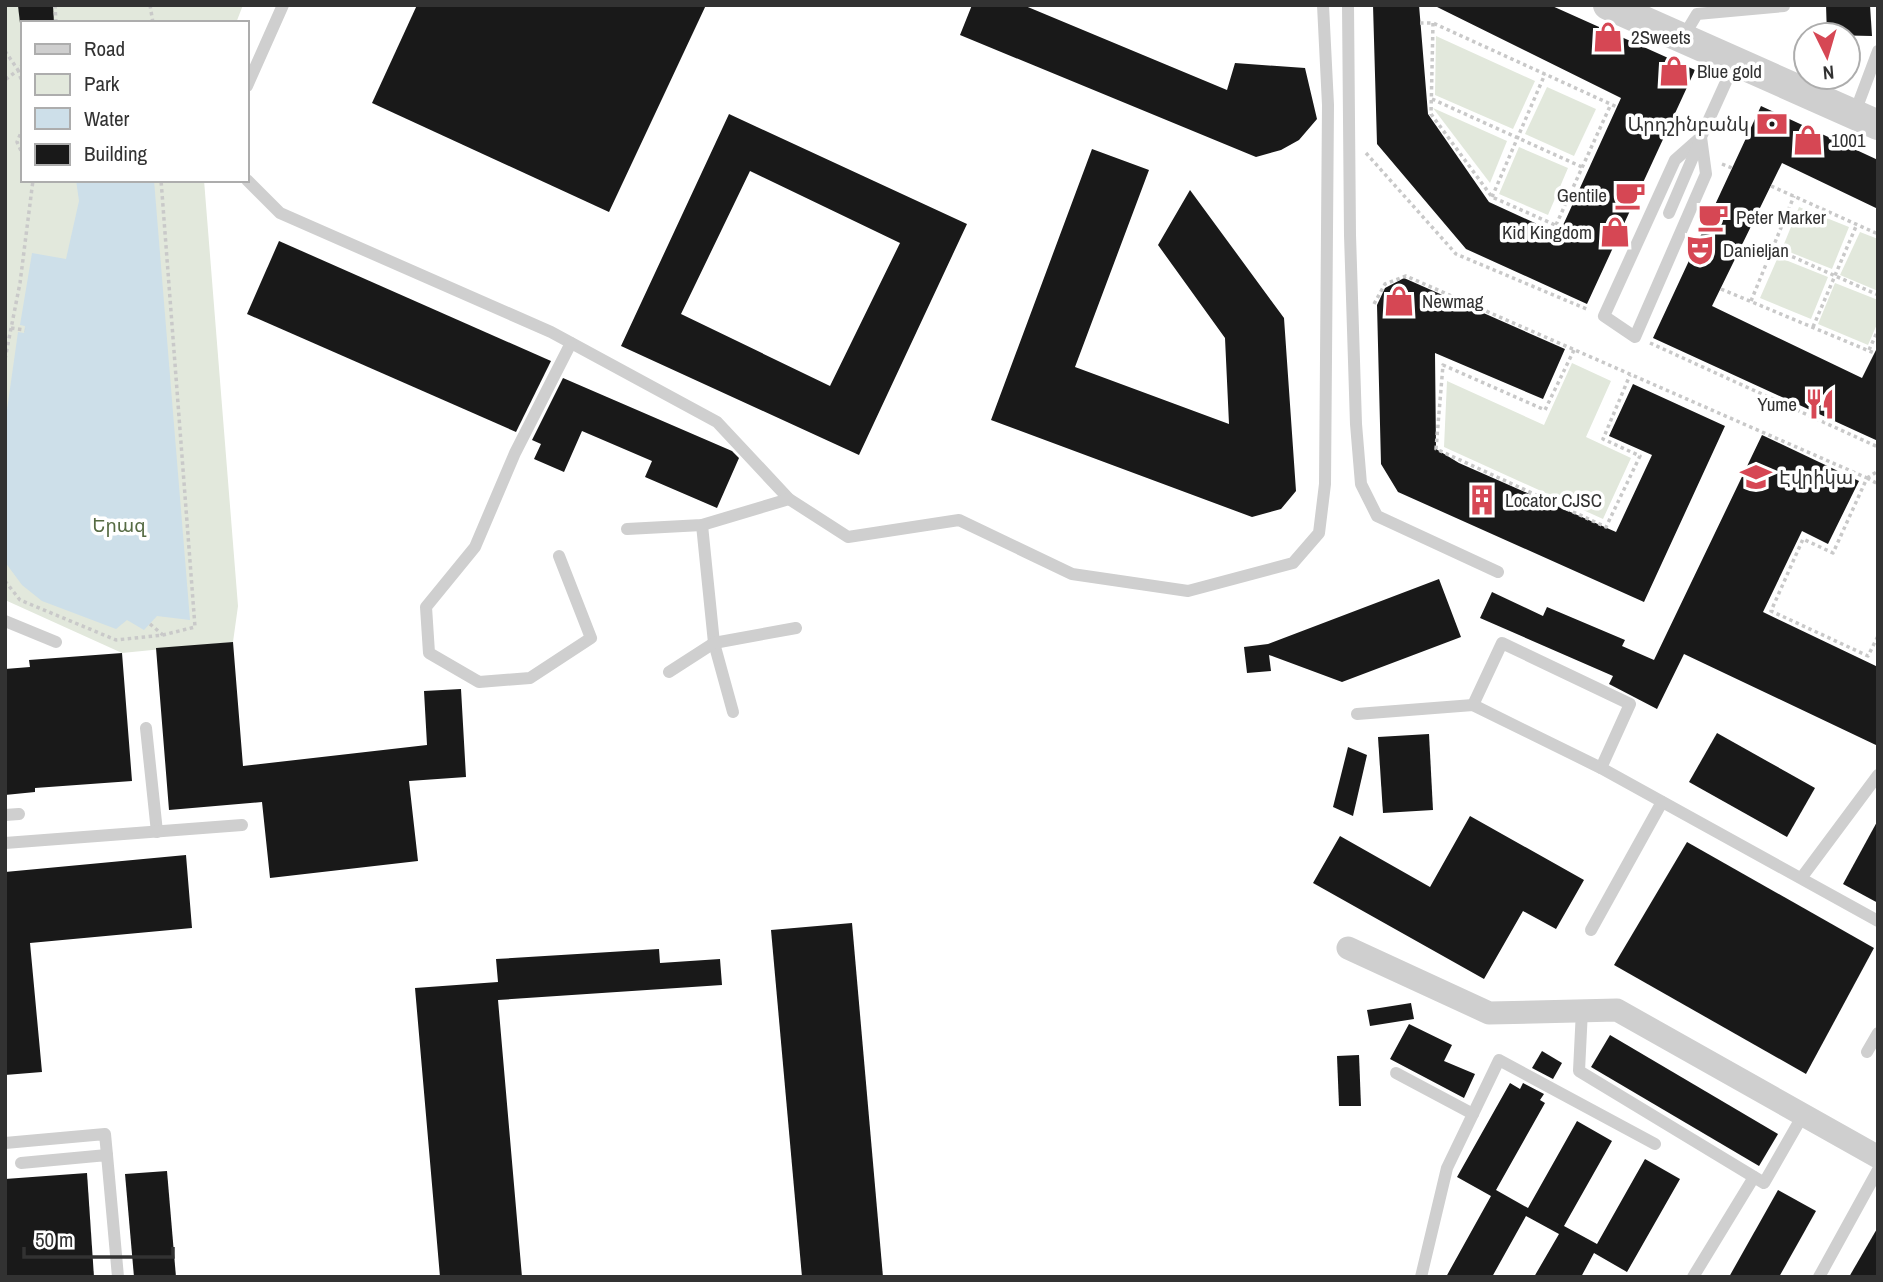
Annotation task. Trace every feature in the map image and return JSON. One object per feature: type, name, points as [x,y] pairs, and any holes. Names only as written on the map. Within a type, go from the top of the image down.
[{"type":"street","points":[[1608,5],[1737,57],[1869,103]]},
{"type":"street","points":[[1635,5],[1688,29],[1737,57]]},
{"type":"street","points":[[1348,948],[1489,1013],[1617,1010],[1878,1157]]},
{"type":"lane","points":[[248,84],[283,5]]},
{"type":"lane","points":[[248,181],[280,213],[571,343],[717,422],[789,499],[848,537],[959,520],[1072,574],[1188,591],[1293,564],[1319,533],[1325,484],[1328,105],[1323,5]]},
{"type":"lane","points":[[1348,5],[1352,302],[1361,484],[1377,516],[1498,572]]},
{"type":"lane","points":[[1688,29],[1697,14],[1784,5]]},
{"type":"lane","points":[[1869,103],[1878,51]]},
{"type":"lane","points":[[1669,213],[1737,57]]},
{"type":"lane","points":[[1701,137],[1706,174],[1635,337],[1604,316],[1675,160],[1701,137]]},
{"type":"lane","points":[[559,556],[591,638],[530,678],[479,682],[429,653],[426,607],[475,547],[515,453],[571,343]]},
{"type":"lane","points":[[627,528],[702,525],[789,499]]},
{"type":"lane","points":[[702,525],[714,642],[733,712]]},
{"type":"lane","points":[[5,621],[56,642]]},
{"type":"lane","points":[[670,672],[714,642],[796,628]]},
{"type":"lane","points":[[1473,705],[1502,643],[1630,704],[1601,768]]},
{"type":"lane","points":[[1357,714],[1473,705],[1601,768],[1878,920]]},
{"type":"lane","points":[[146,728],[157,832]]},
{"type":"lane","points":[[1802,877],[1878,775]]},
{"type":"lane","points":[[1591,930],[1662,802]]},
{"type":"lane","points":[[5,815],[19,814]]},
{"type":"lane","points":[[5,843],[242,825]]},
{"type":"lane","points":[[1582,1010],[1579,1071],[1764,1183],[1803,1115]]},
{"type":"lane","points":[[1867,1052],[1878,1033]]},
{"type":"lane","points":[[1422,1277],[1447,1168],[1499,1060],[1655,1144]]},
{"type":"lane","points":[[1396,1073],[1473,1114]]},
{"type":"lane","points":[[5,1143],[104,1134],[118,1277]]},
{"type":"lane","points":[[21,1163],[107,1155]]},
{"type":"lane","points":[[1819,1277],[1878,1170]]},
{"type":"lane","points":[[1693,1277],[1754,1177]]},
{"type":"path","points":[[1420,23],[1433,23],[1617,107]]},
{"type":"path","points":[[1433,23],[1431,114],[1492,197],[1562,228]]},
{"type":"path","points":[[5,51],[21,79]]},
{"type":"path","points":[[5,80],[21,66]]},
{"type":"path","points":[[1492,197],[1545,74]]},
{"type":"path","points":[[1432,99],[1583,167]]},
{"type":"path","points":[[1556,225],[1611,104]]},
{"type":"path","points":[[1366,140],[1366,153],[1456,254],[1604,316]]},
{"type":"path","points":[[1722,164],[1732,169]]},
{"type":"path","points":[[5,359],[33,182]]},
{"type":"path","points":[[5,581],[20,600],[116,640],[163,635],[195,627],[161,182]]},
{"type":"path","points":[[1771,186],[1878,234]]},
{"type":"path","points":[[1751,301],[1794,196]]},
{"type":"path","points":[[1813,327],[1857,224]]},
{"type":"path","points":[[1773,248],[1878,295]]},
{"type":"path","points":[[1374,304],[1385,284],[1406,276],[1878,484]]},
{"type":"path","points":[[1721,289],[1874,353]]},
{"type":"path","points":[[11,328],[25,330]]},
{"type":"path","points":[[1869,350],[1878,330]]},
{"type":"path","points":[[1635,337],[1878,447]]},
{"type":"path","points":[[1574,350],[1545,411],[1443,365],[1436,449],[1606,527],[1640,456],[1603,439],[1630,375]]},
{"type":"path","points":[[1878,471],[1867,478],[1833,553],[1803,539],[1771,611],[1868,656],[1878,636]]},
{"type":"path","points":[[150,624],[163,635]]},
{"type":"green space","name":"Երազ","points":[[5,5],[243,5],[237,21],[21,21],[21,182],[204,182],[238,606],[233,642],[122,653],[5,600]]},
{"type":"green space","points":[[1436,36],[1535,81],[1513,129],[1435,95]]},
{"type":"green space","points":[[1547,87],[1596,109],[1574,156],[1525,134]]},
{"type":"green space","points":[[1433,108],[1507,141],[1490,183]]},
{"type":"green space","points":[[1519,147],[1568,168],[1548,215],[1499,194]]},
{"type":"green space","points":[[1799,207],[1849,227],[1832,269],[1782,249]]},
{"type":"green space","points":[[1860,232],[1878,239],[1878,291],[1840,275]]},
{"type":"green space","points":[[1778,257],[1828,277],[1811,319],[1760,298]]},
{"type":"green space","points":[[1835,283],[1878,300],[1878,322],[1868,345],[1818,324]]},
{"type":"green space","points":[[1572,363],[1611,381],[1586,437],[1631,458],[1603,519],[1444,447],[1447,381],[1544,425]]},
{"type":"water","name":"Երազ","points":[[76,182],[154,182],[190,620],[157,616],[144,630],[127,620],[116,629],[42,601],[22,585],[5,562],[5,424],[18,332],[24,333],[25,326],[20,325],[32,253],[66,259],[79,201]]},
{"type":"building","points":[[53,5],[54,21],[20,23],[18,6]]},
{"type":"building","points":[[417,5],[706,5],[609,212],[372,103]]},
{"type":"building","points":[[972,5],[1023,5],[1227,90],[1235,63],[1305,68],[1317,119],[1299,140],[1281,150],[1256,157],[960,35]]},
{"type":"building","points":[[1373,5],[1419,5],[1428,114],[1489,202],[1559,234],[1621,98],[1433,5],[1550,5],[1695,70],[1587,304],[1466,249],[1377,144]]},
{"type":"building","points":[[1826,5],[1870,5],[1872,36],[1862,36],[1862,21],[1827,21]]},
{"type":"building","points":[[1761,106],[1878,160],[1878,209],[1782,163],[1712,306],[1862,378],[1878,346],[1878,441],[1653,338]]},
{"type":"building","points":[[729,114],[967,224],[859,455],[621,346]],"holes":[[[750,171],[900,243],[830,386],[681,314]]]},
{"type":"building","points":[[1092,149],[1149,170],[1075,367],[1229,424],[1225,338],[1158,245],[1190,190],[1284,318],[1296,491],[1281,509],[1252,517],[991,420]]},
{"type":"building","points":[[279,241],[551,361],[516,432],[247,314]]},
{"type":"building","points":[[1404,278],[1565,349],[1543,399],[1435,353],[1436,449],[1459,463],[1616,532],[1652,455],[1609,436],[1633,384],[1725,426],[1644,602],[1398,492],[1381,464],[1377,305],[1385,288]]},
{"type":"building","points":[[563,378],[732,451],[739,458],[717,508],[645,477],[652,461],[582,431],[564,472],[534,459],[541,444],[532,440]]},
{"type":"building","points":[[1762,435],[1859,481],[1828,544],[1802,531],[1763,612],[1878,667],[1878,746],[1684,654],[1657,709],[1609,684],[1613,676],[1480,618],[1492,592],[1543,616],[1547,607],[1625,640],[1622,646],[1654,660]]},
{"type":"building","points":[[1439,579],[1461,637],[1342,682],[1269,655],[1271,671],[1247,673],[1244,647],[1268,644]]},
{"type":"building","points":[[233,642],[243,766],[427,745],[424,691],[461,689],[466,777],[409,781],[418,861],[270,878],[262,802],[169,810],[156,648]]},
{"type":"building","points":[[122,653],[132,781],[35,788],[35,792],[5,795],[5,669],[30,667],[29,660]]},
{"type":"building","points":[[1717,733],[1815,788],[1787,837],[1689,782]]},
{"type":"building","points":[[1429,734],[1433,810],[1383,813],[1378,737]]},
{"type":"building","points":[[1348,747],[1367,755],[1353,816],[1333,807]]},
{"type":"building","points":[[1470,816],[1584,880],[1556,929],[1523,911],[1484,979],[1313,883],[1340,836],[1430,887]]},
{"type":"building","points":[[1878,820],[1878,903],[1843,884]]},
{"type":"building","points":[[1687,842],[1874,948],[1806,1074],[1614,965]]},
{"type":"building","points":[[186,855],[192,928],[30,943],[42,1072],[5,1075],[5,872]]},
{"type":"building","points":[[852,923],[883,1277],[802,1277],[771,930]]},
{"type":"building","points":[[659,949],[660,963],[720,959],[722,985],[498,1000],[522,1277],[440,1277],[415,988],[498,982],[496,959]]},
{"type":"building","points":[[1411,1003],[1414,1019],[1370,1026],[1367,1010]]},
{"type":"building","points":[[1409,1024],[1452,1045],[1444,1061],[1475,1074],[1464,1098],[1390,1059]]},
{"type":"building","points":[[1610,1035],[1778,1134],[1759,1166],[1591,1067]]},
{"type":"building","points":[[1542,1051],[1562,1063],[1553,1079],[1532,1068]]},
{"type":"building","points":[[1359,1055],[1361,1106],[1339,1106],[1337,1056]]},
{"type":"building","points":[[1510,1083],[1520,1089],[1523,1083],[1544,1094],[1540,1100],[1545,1103],[1496,1190],[1528,1208],[1577,1121],[1612,1141],[1564,1226],[1597,1244],[1645,1159],[1680,1179],[1627,1272],[1594,1253],[1581,1277],[1534,1277],[1559,1234],[1526,1216],[1492,1277],[1446,1277],[1491,1196],[1457,1177]]},
{"type":"building","points":[[167,1171],[176,1277],[134,1277],[125,1174]]},
{"type":"building","points":[[87,1173],[94,1277],[5,1277],[5,1179]]},
{"type":"building","points":[[1778,1190],[1816,1211],[1779,1277],[1729,1277]]},
{"type":"building","points":[[1878,1227],[1878,1277],[1849,1277]]},
{"type":"place","name":"2Sweets","points":[[1608,37]]},
{"type":"place","name":"Blue gold","points":[[1674,71]]},
{"type":"place","name":"Արդշինբանկ","points":[[1772,124]]},
{"type":"place","name":"1001","points":[[1808,140]]},
{"type":"place","name":"Gentile","points":[[1630,195]]},
{"type":"place","name":"Peter Marker","points":[[1713,217]]},
{"type":"place","name":"Kid Kingdom","points":[[1615,232]]},
{"type":"place","name":"Danieljan","points":[[1700,250]]},
{"type":"place","name":"Newmag","points":[[1399,301]]},
{"type":"place","name":"Yume","points":[[1820,404]]},
{"type":"place","name":"Էվրիկա","points":[[1756,477]]},
{"type":"place","name":"Locator CJSC","points":[[1482,500]]}]
